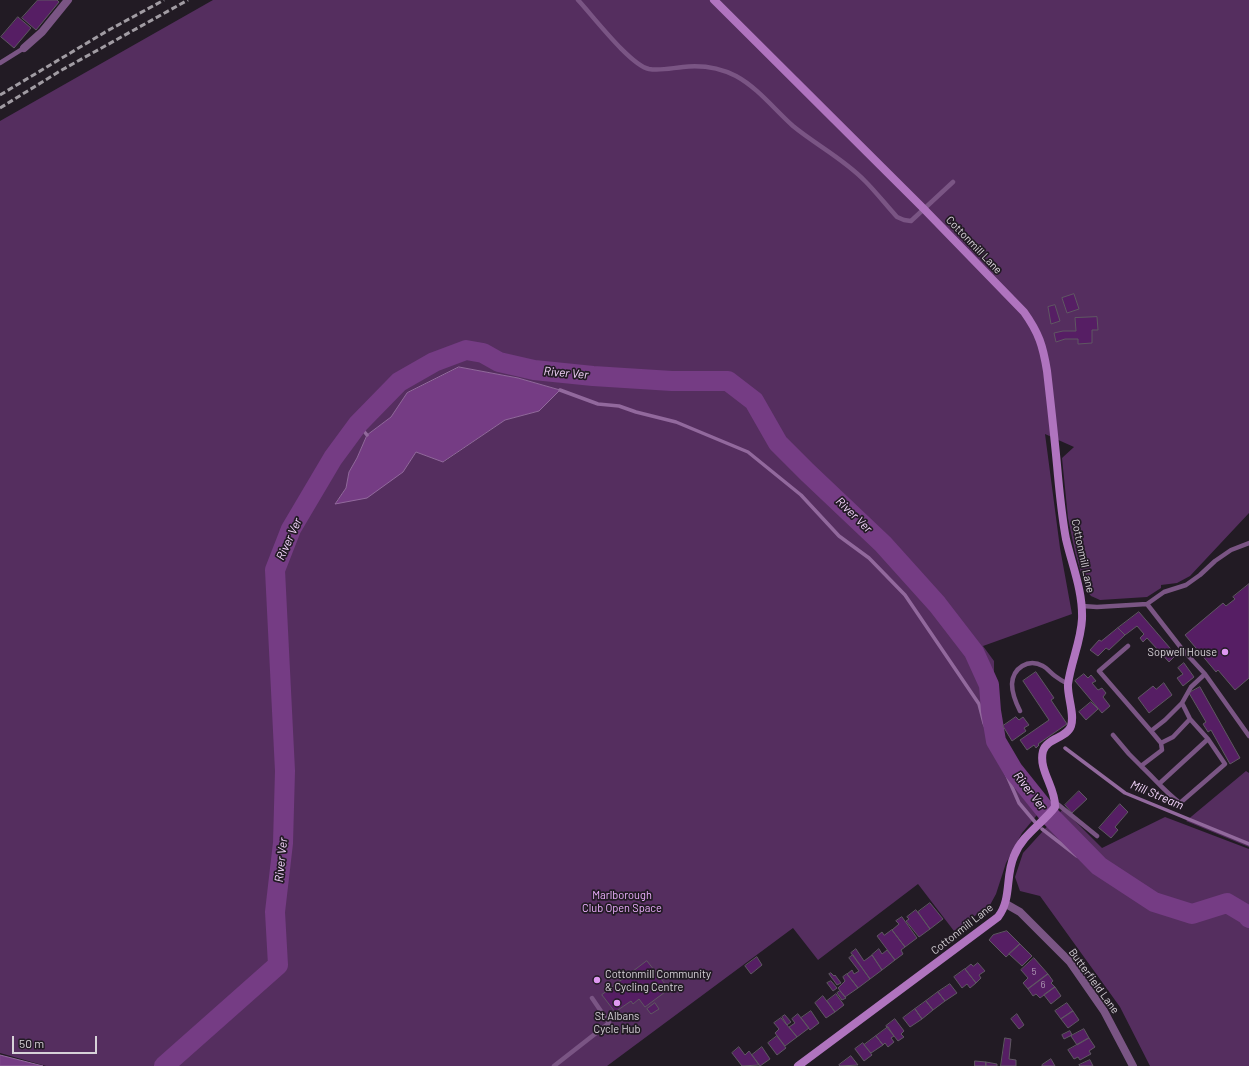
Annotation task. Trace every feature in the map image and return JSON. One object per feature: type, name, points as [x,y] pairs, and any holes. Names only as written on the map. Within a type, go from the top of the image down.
[{"type":"street","points":[[24,48],[42,32],[68,0]]},
{"type":"street","name":"Cottonmill Lane","points":[[714,0],[924,209],[1024,312],[1038,334],[1047,371],[1066,539],[1082,606],[1080,634],[1068,684],[1072,717],[1071,726],[1069,730],[1048,744],[1043,750],[1042,757],[1054,806],[1021,843],[1014,855],[1010,867],[1006,904],[998,917],[798,1066]]},
{"type":"street","name":"Butterfield Lane","points":[[1006,904],[1020,912],[1070,962],[1104,1010],[1133,1066]]},
{"type":"lane","points":[[578,0],[623,50],[636,62],[649,69],[663,70],[685,67],[717,69],[736,76],[755,89],[786,120],[808,138],[840,160],[865,180],[897,218],[911,221],[953,182]]},
{"type":"lane","points":[[0,63],[24,48]]},
{"type":"lane","points":[[1082,606],[1097,607],[1147,604],[1164,592],[1186,585],[1232,550],[1249,543]]},
{"type":"lane","points":[[1147,604],[1182,649],[1205,674],[1249,736]]},
{"type":"lane","points":[[1128,646],[1100,672],[1161,742],[1162,750],[1141,766]]},
{"type":"lane","points":[[1020,711],[1014,700],[1012,683],[1017,669],[1025,664],[1034,663],[1043,666],[1057,678],[1068,684]]},
{"type":"lane","points":[[1151,732],[1182,703],[1191,687],[1205,674]]},
{"type":"lane","points":[[1112,735],[1171,796],[1180,803],[1225,764],[1208,739],[1190,720],[1182,703]]},
{"type":"lane","points":[[1161,742],[1173,737],[1190,720]]},
{"type":"lane","points":[[1160,783],[1208,739]]},
{"type":"lane","points":[[1054,806],[1097,836]]},
{"type":"lane","points":[[554,1066],[609,1022],[592,998]]},
{"type":"green space","name":"Marlborough Club Open Space","points":[[213,0],[1249,0],[1249,513],[1190,576],[1177,583],[1161,585],[1161,588],[1147,597],[1100,600],[1091,596],[1086,590],[1075,552],[1068,518],[1062,458],[1074,447],[1045,434],[1060,548],[1072,614],[983,646],[994,661],[994,706],[1000,739],[1017,770],[1042,802],[1042,809],[1022,833],[1006,863],[996,894],[990,905],[954,931],[918,884],[818,960],[793,928],[607,1066],[46,1066],[0,1053],[0,121]],"holes":[[[459,367],[518,378],[560,390],[539,411],[505,420],[444,462],[416,452],[403,472],[335,503],[346,488],[349,472],[367,435],[391,417],[407,393]]]},
{"type":"green space","points":[[1246,771],[1249,773],[1249,847],[1186,821]]},
{"type":"green space","points":[[1063,809],[1102,848],[1165,817],[1249,849],[1249,1066],[1150,1066],[1120,1007],[1040,896],[1020,891],[1015,877],[1023,853]]},
{"type":"shaded area","points":[[459,367],[518,378],[560,390],[539,411],[505,420],[443,462],[416,452],[403,472],[367,498],[335,504],[346,488],[349,472],[367,435],[391,417],[407,393]]},
{"type":"shaded area","points":[[0,1055],[43,1066],[0,1066]]},
{"type":"building","points":[[38,0],[57,0],[59,2],[36,30],[22,18]]},
{"type":"building","points":[[18,17],[31,28],[14,48],[1,37]]},
{"type":"building","points":[[1074,294],[1079,309],[1067,313],[1062,298]]},
{"type":"building","points":[[1055,305],[1060,321],[1051,324],[1048,307]]},
{"type":"building","points":[[1097,317],[1098,330],[1092,330],[1092,343],[1078,344],[1078,339],[1065,339],[1056,342],[1054,333],[1076,331],[1075,318]]},
{"type":"building","name":"Sopwell House","points":[[1249,584],[1249,678],[1235,690],[1218,670],[1216,672],[1185,635],[1223,603],[1226,606],[1235,599],[1233,597]]},
{"type":"building","points":[[1139,612],[1176,655],[1169,662],[1147,638],[1143,642],[1140,638],[1144,634],[1137,626],[1125,635],[1118,628]]},
{"type":"building","points":[[1118,628],[1125,635],[1109,650],[1106,648],[1098,656],[1090,650],[1099,640],[1101,641]]},
{"type":"building","points":[[1184,663],[1194,677],[1183,686],[1177,678],[1183,674],[1178,668]]},
{"type":"building","points":[[1036,672],[1054,698],[1051,700],[1067,724],[1038,744],[1039,745],[1036,748],[1034,745],[1027,750],[1020,740],[1049,720],[1023,681]]},
{"type":"building","points":[[1084,674],[1088,678],[1091,675],[1096,681],[1092,683],[1098,690],[1102,688],[1106,693],[1103,697],[1110,706],[1102,713],[1075,681]]},
{"type":"building","points":[[1164,683],[1172,695],[1149,713],[1138,698],[1153,686],[1156,689]]},
{"type":"building","points":[[1200,687],[1240,758],[1230,764],[1211,730],[1208,732],[1203,724],[1206,722],[1189,693]]},
{"type":"building","points":[[1091,702],[1098,709],[1086,720],[1079,712]]},
{"type":"building","points":[[1016,717],[1019,720],[1023,717],[1029,725],[1024,728],[1026,731],[1012,741],[1003,726]]},
{"type":"building","points":[[1079,791],[1087,799],[1072,813],[1065,805]]},
{"type":"building","points":[[1120,804],[1128,812],[1115,827],[1118,830],[1111,838],[1099,828]]},
{"type":"building","points":[[930,903],[943,919],[930,929],[918,912]]},
{"type":"building","points":[[916,910],[930,929],[919,937],[906,921],[909,919],[907,917]]},
{"type":"building","points":[[902,917],[917,938],[905,947],[892,930],[899,924],[896,921]]},
{"type":"building","points":[[892,930],[905,947],[901,950],[903,954],[895,960],[877,936],[882,932],[884,935]]},
{"type":"building","points":[[1007,931],[1020,944],[1006,957],[989,940],[993,935]]},
{"type":"building","points":[[1020,944],[1032,956],[1022,966],[1009,954]]},
{"type":"building","points":[[856,949],[864,961],[872,955],[882,970],[870,979],[851,953]]},
{"type":"building","points":[[879,949],[882,954],[887,950],[895,960],[882,970],[872,955]]},
{"type":"building","points":[[853,955],[870,979],[858,988],[847,974],[852,970],[854,974],[859,971],[849,958]]},
{"type":"building","points":[[757,957],[762,965],[751,974],[745,966]]},
{"type":"building","points":[[1034,958],[1048,974],[1028,989],[1023,983],[1028,978],[1021,970]]},
{"type":"building","points":[[647,961],[669,989],[645,1007],[639,999],[633,1004],[631,1001],[615,1012],[602,995]]},
{"type":"building","points":[[978,963],[985,971],[979,975],[981,978],[976,983],[965,969],[971,964],[973,966]]},
{"type":"building","points":[[965,969],[976,983],[970,988],[967,984],[962,988],[954,977]]},
{"type":"building","points":[[831,973],[834,976],[835,975],[841,983],[837,985],[829,974]]},
{"type":"building","points":[[847,974],[858,988],[845,997],[838,988],[845,981],[843,977]]},
{"type":"building","points":[[1048,974],[1053,981],[1051,983],[1055,987],[1040,998],[1036,994],[1033,996],[1028,989]]},
{"type":"building","points":[[831,981],[837,988],[833,991],[827,983]]},
{"type":"building","points":[[950,984],[957,993],[945,1001],[938,992]]},
{"type":"building","points":[[1055,987],[1061,996],[1051,1004],[1044,995]]},
{"type":"building","points":[[840,991],[846,998],[842,1000],[837,993]]},
{"type":"building","points":[[938,992],[945,1001],[933,1010],[926,1001]]},
{"type":"building","points":[[836,994],[844,1005],[835,1012],[827,1001]]},
{"type":"building","points":[[823,996],[835,1012],[826,1018],[815,1003]]},
{"type":"building","points":[[926,1001],[933,1010],[922,1019],[915,1009]]},
{"type":"building","points":[[655,1003],[659,1009],[651,1014],[647,1009]]},
{"type":"building","points":[[1067,1003],[1073,1011],[1061,1019],[1055,1011]]},
{"type":"building","points":[[915,1009],[922,1019],[910,1027],[903,1018]]},
{"type":"building","points":[[811,1011],[819,1023],[810,1030],[801,1018]]},
{"type":"building","points":[[1073,1011],[1079,1020],[1068,1028],[1061,1019]]},
{"type":"building","points":[[798,1014],[809,1028],[797,1037],[789,1027],[795,1023],[792,1019]]},
{"type":"building","points":[[1017,1014],[1024,1025],[1019,1029],[1011,1019]]},
{"type":"building","points":[[785,1015],[791,1022],[787,1025],[782,1017]]},
{"type":"building","points":[[781,1018],[797,1037],[785,1046],[775,1033],[779,1029],[774,1023]]},
{"type":"building","points":[[895,1019],[904,1031],[901,1034],[904,1037],[898,1041],[886,1026]]},
{"type":"building","points":[[888,1027],[894,1036],[891,1038],[894,1042],[888,1047],[885,1043],[883,1045],[876,1036]]},
{"type":"building","points":[[1084,1029],[1089,1038],[1077,1045],[1071,1036]]},
{"type":"building","points":[[1070,1031],[1072,1035],[1064,1039],[1062,1035]]},
{"type":"building","points":[[777,1036],[786,1048],[777,1055],[768,1043]]},
{"type":"building","points":[[876,1036],[883,1045],[871,1053],[864,1045]]},
{"type":"building","points":[[1005,1038],[1011,1039],[1009,1059],[1016,1060],[1016,1066],[1001,1066]]},
{"type":"building","points":[[1089,1038],[1095,1047],[1089,1051],[1091,1054],[1080,1060],[1078,1057],[1074,1059],[1068,1050]]},
{"type":"building","points":[[863,1043],[872,1055],[864,1061],[855,1049]]},
{"type":"building","points":[[739,1047],[745,1055],[749,1051],[759,1065],[742,1066],[732,1053]]},
{"type":"building","points":[[762,1047],[770,1059],[760,1066],[752,1055]]},
{"type":"building","points":[[851,1056],[858,1065],[839,1065]]},
{"type":"building","points":[[1051,1059],[1055,1066],[1042,1066],[1042,1065]]},
{"type":"building","points":[[1090,1060],[1093,1066],[1079,1065]]},
{"type":"building","points":[[975,1061],[986,1062],[986,1066],[975,1066]]},
{"type":"building","points":[[986,1062],[997,1064],[997,1066],[986,1066]]},
{"type":"waterway","name":"River Ver","points":[[164,1066],[278,965],[275,912],[283,843],[285,771],[275,570],[291,529],[333,458],[358,424],[399,382],[434,362],[466,350],[483,353],[499,362],[534,370],[593,376],[672,381],[728,381],[754,401],[778,443],[883,544],[937,604],[974,652],[989,685],[991,711],[996,741],[1013,770],[1049,815],[1099,866],[1154,902],[1192,914],[1227,903],[1247,915],[1249,918]]},
{"type":"waterway","points":[[560,390],[598,404],[619,406],[676,422],[748,452],[801,495],[839,536],[869,558],[905,595],[979,704],[984,723],[1019,803],[1035,822]]},
{"type":"waterway","points":[[358,424],[367,435]]},
{"type":"waterway","name":"Mill Stream","points":[[1065,748],[1125,793],[1249,844]]},
{"type":"waterway","points":[[1042,829],[1077,856],[1099,866]]},
{"type":"railway","points":[[0,95],[107,31],[164,0]]},
{"type":"railway","points":[[0,108],[60,71],[188,0]]},
{"type":"place","name":"Sopwell House","points":[[1225,652]]},
{"type":"place","name":"Cottonmill Community & Cycling Centre","points":[[597,980]]},
{"type":"place","name":"St Albans Cycle Hub","points":[[617,1003]]}]
